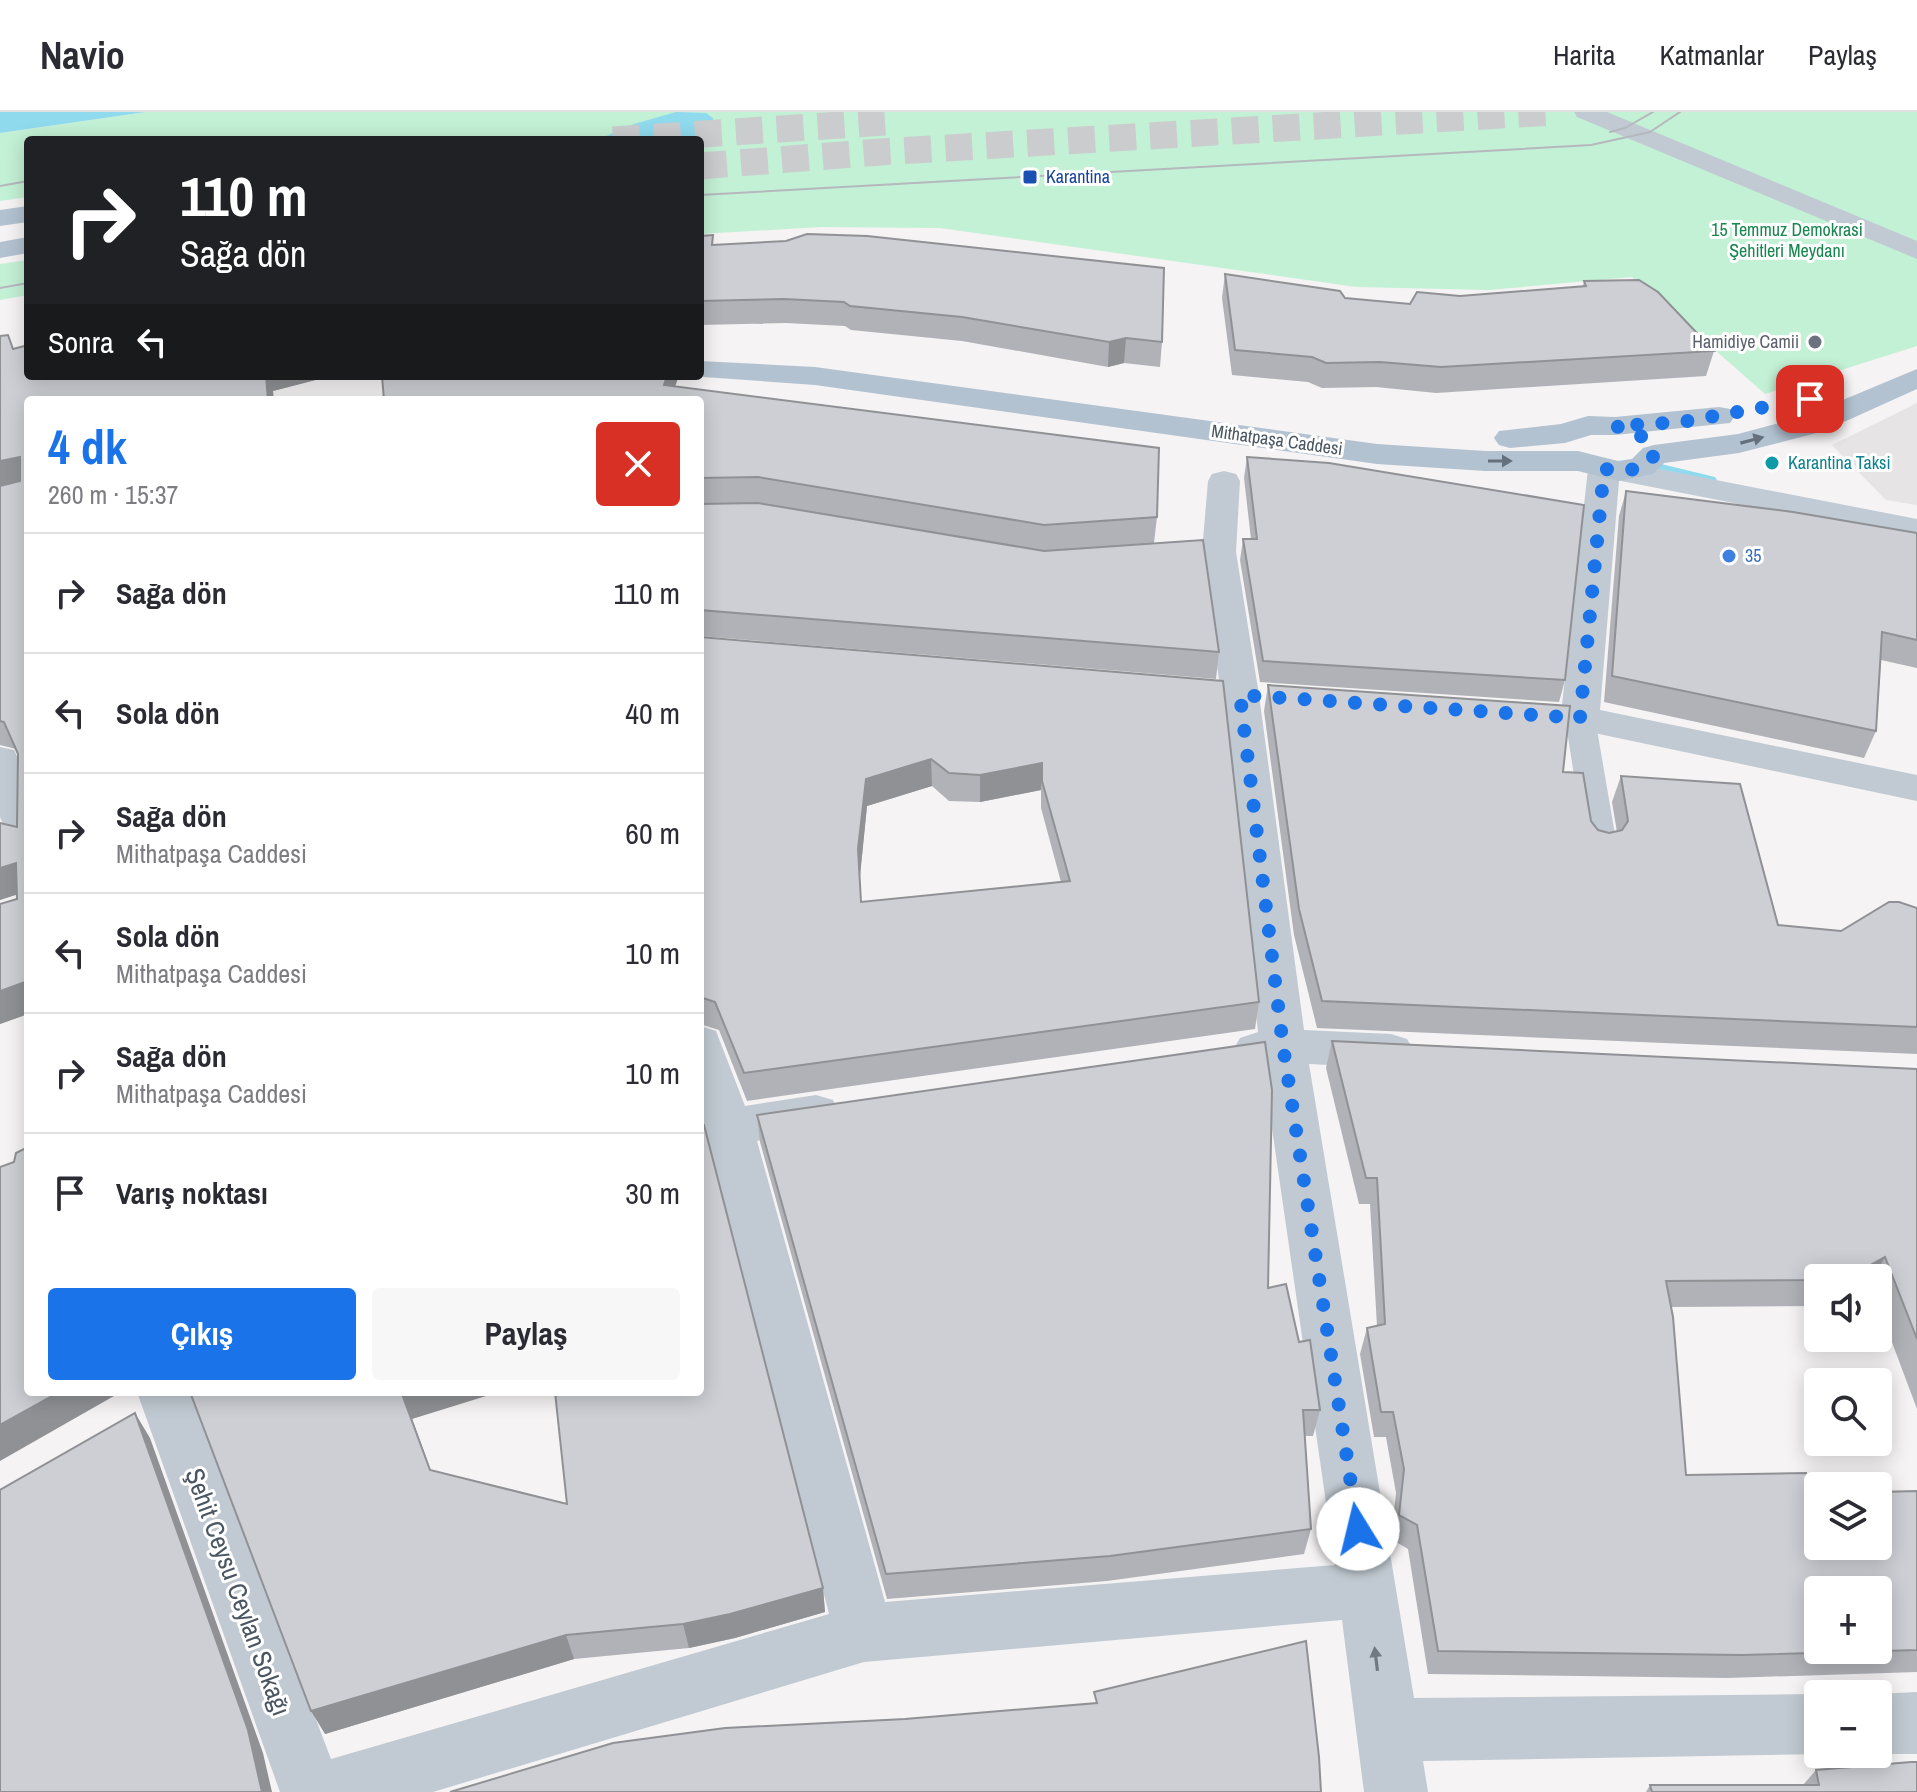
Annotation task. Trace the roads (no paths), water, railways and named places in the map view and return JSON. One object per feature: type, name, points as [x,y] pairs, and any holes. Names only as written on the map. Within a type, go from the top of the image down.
[{"type":"main road","points":[[0,218],[24,215]]},
{"type":"main road","points":[[0,250],[24,246]]},
{"type":"main road","name":"Mithatpaşa Caddesi","points":[[1591,459],[1588,425],[1682,422],[1790,404],[1917,358]]},
{"type":"main road","name":"Mithatpaşa Caddesi","points":[[704,370],[815,376],[1377,454],[1485,461],[1591,459],[1642,467],[1654,455],[1739,443],[1813,424],[1917,378]]},
{"type":"main road","points":[[1615,426],[1641,435],[1649,442],[1654,455]]},
{"type":"street","points":[[1586,112],[1917,251]]},
{"type":"street","points":[[1654,455],[1823,500],[1917,516]]},
{"type":"street","points":[[1580,718],[1591,459],[1917,529]]},
{"type":"street","points":[[1224,481],[1204,553],[1240,695],[1283,1046],[1368,1590],[1396,1792]]},
{"type":"street","points":[[1472,711],[1580,718],[1917,788]]},
{"type":"street","points":[[0,759],[24,827]]},
{"type":"street","points":[[1221,1055],[1283,1046],[1439,1053]]},
{"type":"street","points":[[704,1068],[714,1129],[864,1633]]},
{"type":"street","points":[[714,1129],[851,1108]]},
{"type":"street","name":"Şehit Ceysu Ceylan Sokağı","points":[[152,1404],[312,1792]]},
{"type":"street","points":[[327,1792],[864,1633],[1368,1590]]},
{"type":"street","points":[[1892,1724],[1917,1723]]},
{"type":"street","points":[[1385,1730],[1804,1725]]},
{"type":"lane","points":[[1580,718],[1601,846]]},
{"type":"water","points":[[0,112],[146,112],[0,133]]},
{"type":"water","points":[[676,112],[706,113],[713,118],[713,124],[700,136],[606,136]]},
{"type":"waterway","points":[[1657,467],[1710,480]]},
{"type":"tunnel","points":[[704,166],[880,152],[1552,112]]},
{"type":"tunnel","points":[[673,136],[885,122]]},
{"type":"tram line","points":[[1610,132],[1625,128],[1653,112]]},
{"type":"tram line","points":[[704,195],[1591,145],[1650,132],[1680,112]]},
{"type":"tram line","points":[[0,186],[24,182]]},
{"type":"tram line","points":[[0,288],[24,284]]},
{"type":"place","name":"Karantina","points":[[1030,177]]},
{"type":"place","name":"Hamidiye Camii","points":[[1815,342]]},
{"type":"place","name":"Karantina Taksi","points":[[1772,463]]},
{"type":"place","name":"35","points":[[1729,556]]},
{"type":"park label","name":"15 Temmuz Demokrasi Şehitleri Meydanı","points":[[1787,240]]}]
